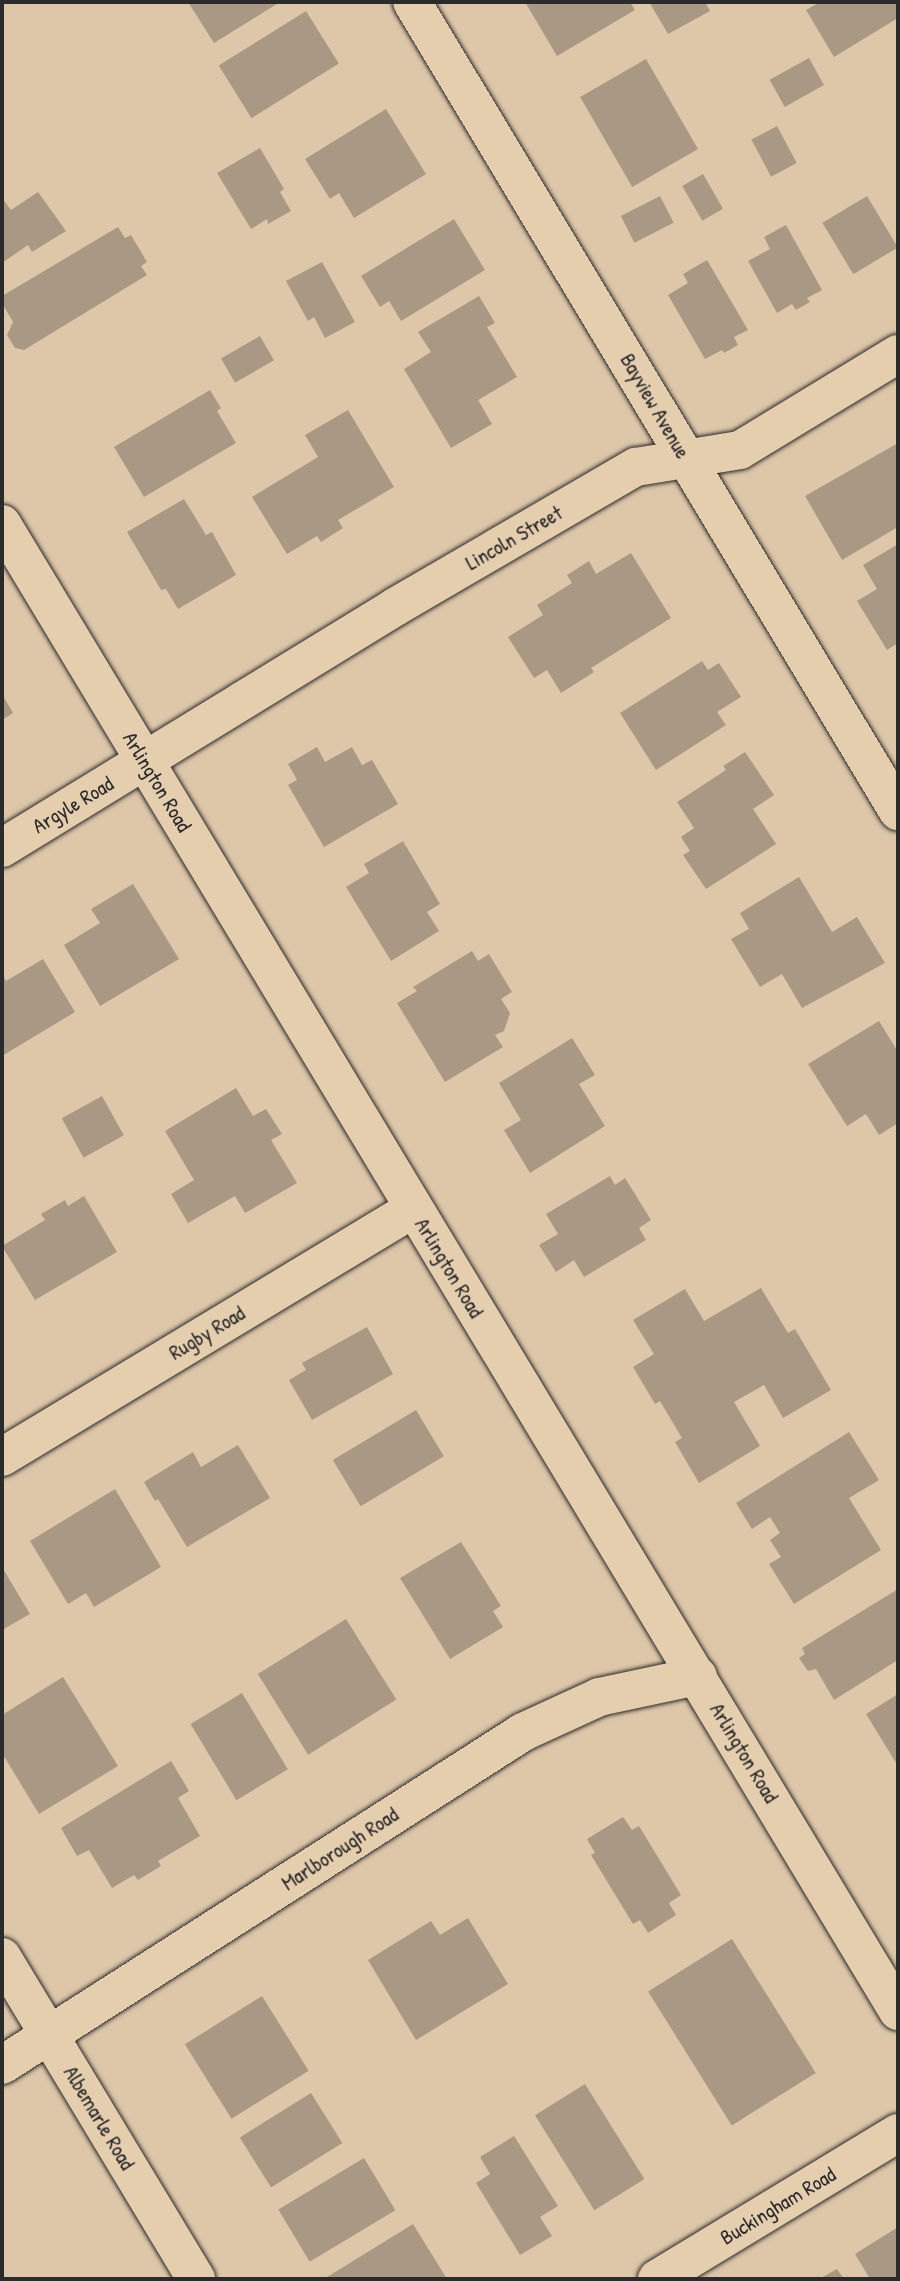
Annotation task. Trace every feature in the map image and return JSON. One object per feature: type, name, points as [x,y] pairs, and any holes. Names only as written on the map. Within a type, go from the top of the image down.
[{"type":"street","name":"Bayview Avenue","points":[[412,2],[898,811]]},
{"type":"street","name":"Lincoln Street","points":[[144,762],[395,607],[636,467],[740,450],[898,354]]},
{"type":"street","name":"Arlington Road","points":[[2,524],[898,2011]]},
{"type":"street","name":"Argyle Road","points":[[2,848],[144,762]]},
{"type":"street","name":"Rugby Road","points":[[2,1457],[413,1209]]},
{"type":"street","name":"Marlborough Road","points":[[2,2064],[523,1732],[599,1697],[698,1676]]},
{"type":"street","name":"Albemarle Road","points":[[2,1957],[196,2279]]},
{"type":"street","name":"Buckingham Road","points":[[657,2279],[898,2133]]},
{"type":"building","points":[[188,2],[280,2],[214,43]]},
{"type":"building","points":[[525,2],[630,2],[635,10],[557,56]]},
{"type":"building","points":[[649,2],[705,2],[710,11],[668,34]]},
{"type":"building","points":[[820,2],[898,2],[898,18],[834,57],[806,10]]},
{"type":"building","points":[[306,11],[339,64],[252,118],[219,66]]},
{"type":"building","points":[[809,58],[824,85],[785,107],[770,80]]},
{"type":"building","points":[[646,59],[698,149],[632,187],[580,97]]},
{"type":"building","points":[[386,109],[426,174],[354,218],[339,193],[330,199],[305,159]]},
{"type":"building","points":[[777,126],[797,163],[771,177],[751,140]]},
{"type":"building","points":[[260,148],[284,189],[280,192],[291,211],[268,224],[267,219],[251,229],[217,173]]},
{"type":"building","points":[[703,174],[723,209],[702,221],[682,186]]},
{"type":"building","points":[[38,192],[66,231],[32,252],[28,245],[2,263],[2,198],[11,210]]},
{"type":"building","points":[[660,196],[674,223],[634,243],[621,216]]},
{"type":"building","points":[[867,196],[898,247],[853,274],[822,223]]},
{"type":"building","points":[[454,219],[485,270],[401,321],[389,301],[380,307],[361,276]]},
{"type":"building","points":[[786,225],[822,290],[807,298],[810,302],[796,310],[792,304],[777,313],[748,261],[770,249],[764,237]]},
{"type":"building","points":[[118,227],[125,238],[131,235],[147,262],[141,266],[147,275],[24,350],[15,348],[7,335],[13,322],[2,303],[2,296]]},
{"type":"building","points":[[707,260],[748,330],[734,337],[738,345],[705,359],[668,295],[688,283],[683,274]]},
{"type":"building","points":[[322,262],[355,322],[325,338],[314,317],[308,321],[286,281]]},
{"type":"building","points":[[479,296],[495,323],[487,327],[517,377],[478,400],[492,424],[451,448],[404,369],[431,352],[418,332]]},
{"type":"building","points":[[260,336],[274,360],[235,383],[221,358]]},
{"type":"building","points":[[210,390],[221,408],[217,411],[236,443],[144,497],[114,447]]},
{"type":"building","points":[[348,410],[394,487],[338,520],[343,528],[321,542],[317,536],[287,554],[252,497],[318,457],[305,435]]},
{"type":"building","points":[[898,443],[898,527],[842,560],[805,496]]},
{"type":"building","points":[[184,499],[206,535],[212,532],[236,575],[178,609],[166,589],[161,590],[127,532]]},
{"type":"building","points":[[898,544],[898,643],[887,650],[857,601],[877,589],[863,565]]},
{"type":"building","points":[[631,553],[671,618],[591,668],[594,672],[561,693],[547,670],[534,678],[508,637],[543,615],[537,605],[572,583],[567,575],[589,561],[596,574]]},
{"type":"building","points":[[702,661],[708,670],[719,663],[741,697],[717,712],[726,725],[656,770],[620,713]]},
{"type":"building","points":[[2,694],[13,713],[2,720]]},
{"type":"building","points":[[317,747],[325,762],[352,747],[362,765],[372,760],[398,804],[324,847],[288,785],[297,780],[288,764]]},
{"type":"building","points":[[745,752],[774,795],[753,809],[776,844],[706,889],[683,855],[690,851],[681,837],[694,828],[677,802],[726,770],[723,766]]},
{"type":"building","points":[[403,841],[440,904],[427,912],[439,931],[391,961],[346,887],[369,873],[364,864]]},
{"type":"building","points":[[799,877],[832,932],[857,917],[885,963],[802,1008],[782,974],[760,987],[731,939],[749,929],[740,913]]},
{"type":"building","points":[[133,884],[179,959],[100,1006],[64,945],[100,923],[91,909]]},
{"type":"building","points":[[472,951],[478,961],[489,954],[512,992],[501,999],[510,1013],[504,1031],[495,1035],[503,1047],[445,1082],[397,1003],[417,991],[413,987]]},
{"type":"building","points":[[43,959],[75,1012],[2,1056],[2,973],[6,981]]},
{"type":"building","points":[[879,1021],[898,1052],[898,1123],[879,1135],[866,1114],[847,1126],[808,1064]]},
{"type":"building","points":[[572,1038],[595,1075],[579,1084],[605,1126],[530,1173],[504,1130],[521,1120],[499,1083]]},
{"type":"building","points":[[236,1088],[253,1116],[266,1109],[282,1134],[271,1140],[297,1183],[245,1213],[235,1196],[188,1223],[171,1194],[194,1180],[165,1131]]},
{"type":"building","points":[[102,1096],[124,1135],[84,1158],[62,1118]]},
{"type":"building","points":[[610,1176],[615,1185],[625,1178],[651,1220],[639,1228],[646,1240],[584,1277],[574,1260],[556,1272],[539,1245],[558,1234],[546,1214]]},
{"type":"building","points":[[84,1196],[117,1252],[35,1300],[2,1246],[45,1220],[41,1214],[65,1200],[68,1206]]},
{"type":"building","points":[[761,1288],[788,1333],[795,1329],[831,1390],[783,1418],[764,1385],[734,1402],[760,1446],[699,1483],[675,1442],[682,1438],[660,1401],[655,1404],[633,1367],[654,1354],[633,1320],[685,1289],[704,1321]]},
{"type":"building","points":[[367,1327],[393,1374],[312,1420],[289,1380],[306,1370],[302,1363]]},
{"type":"building","points":[[416,1410],[444,1456],[361,1506],[333,1460]]},
{"type":"building","points":[[849,1432],[879,1480],[849,1498],[881,1550],[794,1604],[769,1564],[781,1557],[770,1540],[780,1533],[770,1517],[752,1529],[736,1503]]},
{"type":"building","points":[[238,1445],[270,1498],[187,1547],[158,1499],[155,1501],[144,1482],[193,1452],[201,1467]]},
{"type":"building","points":[[115,1489],[161,1567],[94,1607],[86,1593],[68,1604],[30,1541]]},
{"type":"building","points":[[461,1542],[501,1606],[493,1611],[503,1627],[450,1659],[400,1578]]},
{"type":"building","points":[[2,1567],[30,1614],[2,1630]]},
{"type":"building","points":[[898,1589],[898,1660],[834,1700],[816,1669],[808,1671],[799,1658],[805,1654],[802,1648]]},
{"type":"building","points":[[346,1619],[396,1700],[308,1755],[258,1674]]},
{"type":"building","points":[[63,1677],[118,1766],[39,1814],[2,1753],[2,1715]]},
{"type":"building","points":[[242,1693],[288,1769],[236,1800],[191,1724]]},
{"type":"building","points":[[898,1694],[898,1766],[866,1714]]},
{"type":"building","points":[[171,1761],[189,1791],[178,1798],[200,1836],[158,1861],[161,1866],[138,1880],[134,1875],[112,1888],[89,1850],[77,1856],[61,1828]]},
{"type":"building","points":[[623,1817],[632,1830],[639,1826],[681,1895],[669,1903],[676,1915],[648,1933],[640,1920],[633,1924],[591,1855],[595,1853],[587,1839]]},
{"type":"building","points":[[468,1918],[508,1984],[416,2040],[368,1960],[431,1921],[440,1935]]},
{"type":"building","points":[[732,1939],[816,2073],[732,2125],[648,1991]]},
{"type":"building","points":[[262,1996],[309,2071],[231,2119],[185,2044]]},
{"type":"building","points":[[585,2084],[644,2179],[594,2210],[535,2115]]},
{"type":"building","points":[[311,2093],[342,2143],[271,2188],[240,2138]]},
{"type":"building","points":[[514,2136],[558,2206],[540,2217],[552,2236],[520,2255],[476,2183],[490,2174],[480,2157]]},
{"type":"building","points":[[364,2158],[395,2210],[310,2262],[278,2210]]},
{"type":"building","points":[[413,2224],[447,2279],[324,2279]]},
{"type":"building","points":[[898,2227],[898,2279],[870,2279],[855,2254]]},
{"type":"building","points":[[837,2269],[844,2279],[819,2279]]}]
